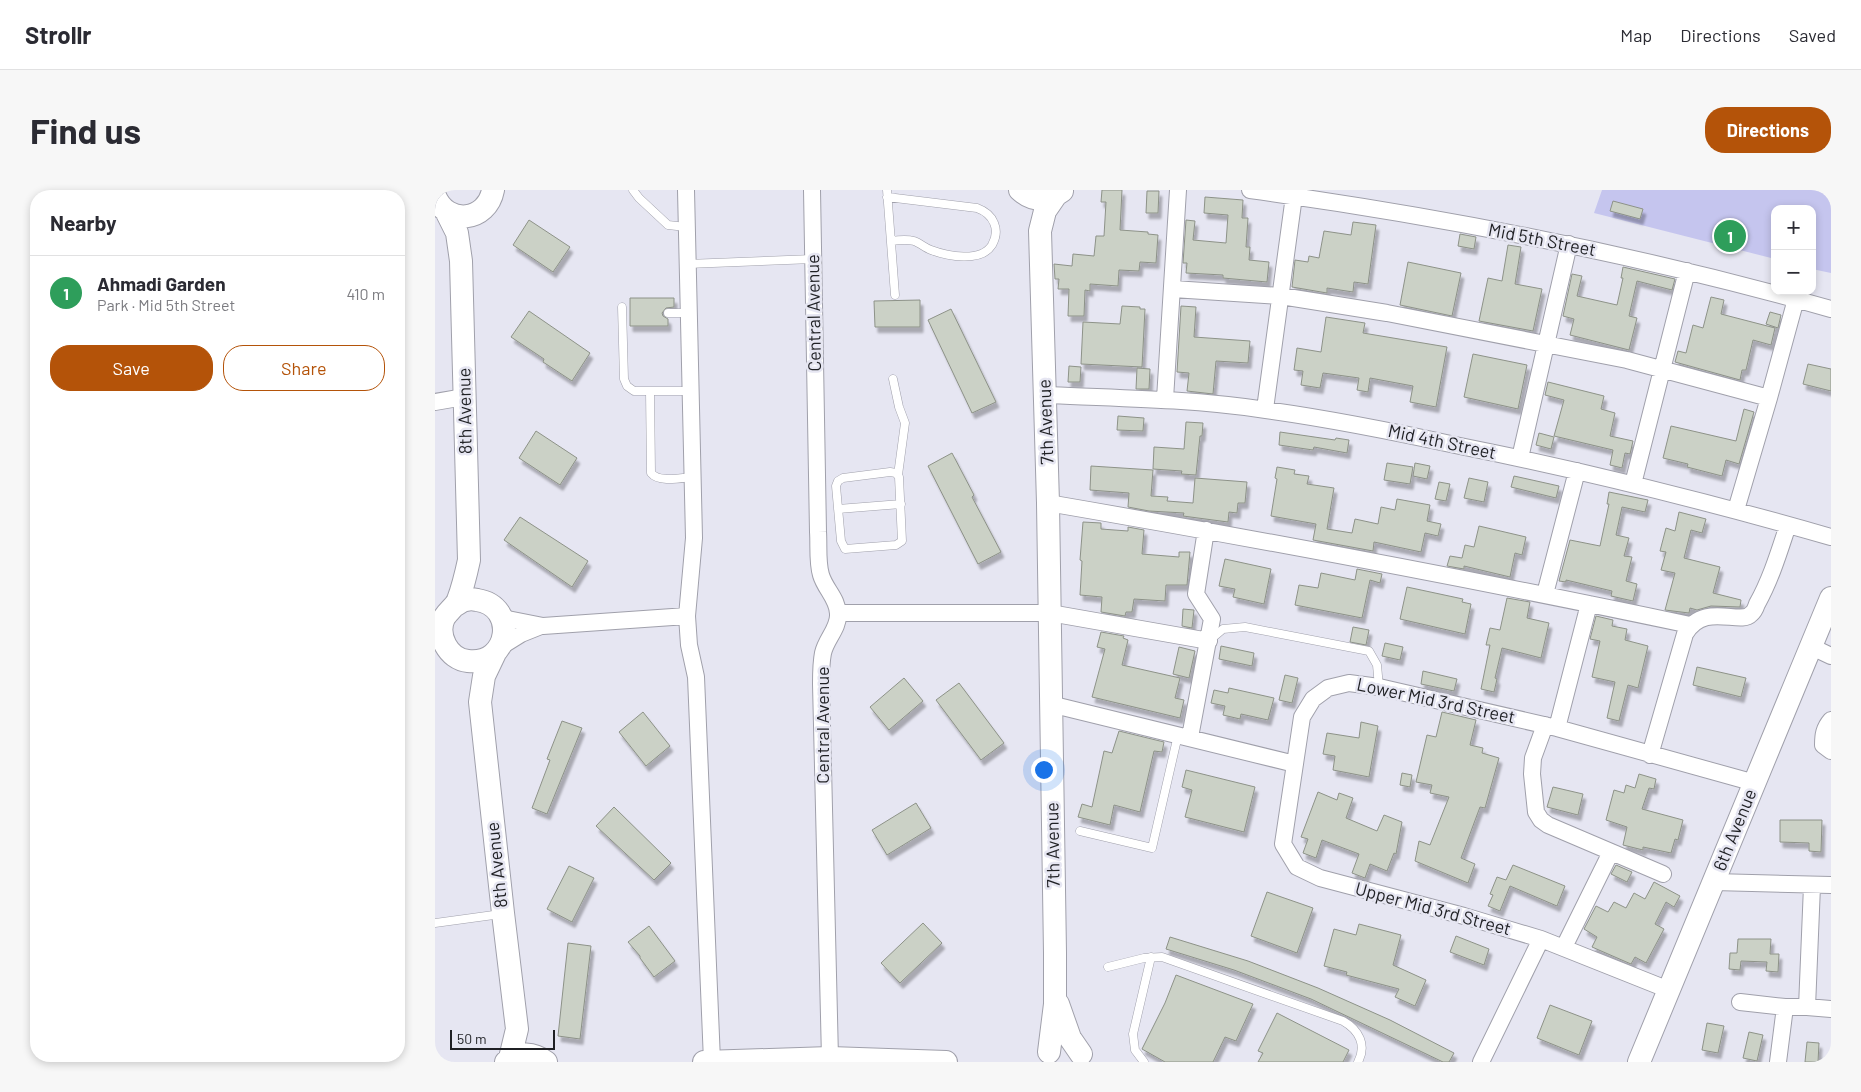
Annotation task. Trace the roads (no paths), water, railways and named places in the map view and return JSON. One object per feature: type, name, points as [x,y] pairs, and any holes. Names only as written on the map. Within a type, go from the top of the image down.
[{"type":"main road","points":[[1023,192],[1035,198],[1046,199],[1059,193]]},
{"type":"main road","name":"7th Avenue","points":[[1023,192],[1033,210],[1040,231]]},
{"type":"main road","name":"7th Avenue","points":[[1040,1058],[1052,1036],[1055,988],[1048,503],[1040,231],[1045,211],[1059,193]]},
{"type":"main road","points":[[440,205],[454,215],[464,217],[474,215],[493,197]]},
{"type":"main road","name":"8th Avenue","points":[[461,262],[471,234],[493,197]]},
{"type":"main road","name":"8th Avenue","points":[[440,205],[457,233],[461,262],[469,560],[465,583],[444,632],[469,677],[479,702],[517,1028],[524,1042],[543,1060]]},
{"type":"main road","name":"8th Avenue","points":[[469,560],[480,585],[498,612]]},
{"type":"main road","name":"6th Avenue","points":[[1639,1062],[1755,783],[1821,651],[1831,598]]},
{"type":"main road","points":[[471,599],[485,601],[498,612],[504,628],[504,637],[497,650],[486,659],[475,662],[464,661],[444,632],[460,601],[471,599]]},
{"type":"main road","name":"8th Avenue","points":[[479,702],[484,676],[497,650]]},
{"type":"main road","name":"7th Avenue","points":[[1055,988],[1063,1022],[1070,1038],[1084,1058]]},
{"type":"main road","name":"8th Avenue","points":[[508,1060],[517,1028]]},
{"type":"main road","points":[[1040,1058],[1065,1049],[1084,1058]]},
{"type":"main road","points":[[508,1060],[522,1054],[543,1060]]},
{"type":"main road","points":[[703,1062],[830,1058],[946,1062]]},
{"type":"street","points":[[686,190],[694,538],[687,616],[689,645],[696,677],[712,1061]]},
{"type":"street","name":"Central Avenue","points":[[812,190],[813,259],[828,502],[821,574],[829,592],[836,600],[839,613],[837,624],[829,636],[823,653],[821,684],[830,1058]]},
{"type":"street","points":[[1165,400],[1178,190]]},
{"type":"street","name":"Mid 5th Street","points":[[1250,190],[1569,244],[1687,271],[1831,309]]},
{"type":"street","points":[[1265,409],[1294,196]]},
{"type":"street","points":[[1519,458],[1569,244]]},
{"type":"street","points":[[1633,484],[1687,271]]},
{"type":"street","points":[[1173,289],[1281,296],[1387,313],[1546,343],[1663,369],[1769,398]]},
{"type":"street","points":[[1736,510],[1796,299]]},
{"type":"street","name":"Mid 4th Street","points":[[1045,395],[1165,400],[1265,409],[1371,427],[1633,484],[1736,510],[1831,537]]},
{"type":"street","points":[[435,402],[464,398]]},
{"type":"street","points":[[1545,594],[1577,471]]},
{"type":"street","points":[[1048,503],[1206,530],[1545,594],[1690,625]]},
{"type":"street","points":[[1650,755],[1685,634],[1690,625],[1697,620],[1715,616],[1746,617],[1751,614],[1766,589],[1788,525]]},
{"type":"street","points":[[1184,736],[1209,642],[1213,619],[1196,594],[1206,530]]},
{"type":"street","points":[[1589,604],[1551,726],[1532,764],[1535,807],[1538,816],[1548,825],[1663,874]]},
{"type":"street","points":[[498,612],[543,626]]},
{"type":"street","points":[[839,613],[1050,613],[1209,642]]},
{"type":"street","points":[[497,650],[521,634],[543,626],[687,616]]},
{"type":"street","name":"Lower Mid 3rd Street","points":[[1295,764],[1303,717],[1313,699],[1328,688],[1349,683],[1379,687],[1551,726],[1755,783]]},
{"type":"street","points":[[1050,704],[1295,764]]},
{"type":"street","points":[[1831,720],[1826,726],[1823,736],[1823,745],[1831,751]]},
{"type":"street","name":"Upper Mid 3rd Street","points":[[1295,764],[1283,844],[1297,867],[1320,878],[1464,916],[1541,939],[1669,990]]},
{"type":"street","points":[[1565,947],[1611,852]]},
{"type":"street","points":[[1714,882],[1831,885]]},
{"type":"street","points":[[1807,1007],[1812,886]]},
{"type":"street","points":[[1481,1062],[1541,939]]},
{"type":"street","points":[[1740,1002],[1785,1007],[1831,1009]]},
{"type":"street","points":[[1778,1062],[1785,1007]]},
{"type":"lane","points":[[633,190],[668,225],[687,227]]},
{"type":"lane","points":[[891,241],[916,241],[933,251],[974,257],[990,249],[996,230],[992,218],[977,208],[887,194],[895,295]]},
{"type":"lane","points":[[687,264],[813,259]]},
{"type":"lane","points":[[625,312],[625,383],[629,389],[634,391],[690,391]]},
{"type":"lane","points":[[668,314],[688,313]]},
{"type":"lane","points":[[828,502],[841,544],[845,548],[896,545],[901,543],[903,538],[900,480],[898,474],[905,423],[899,407],[893,379]]},
{"type":"lane","points":[[650,391],[651,473],[659,478],[692,477]]},
{"type":"lane","points":[[828,502],[837,489],[838,481],[843,478],[893,472],[898,474]]},
{"type":"lane","points":[[828,502],[837,489]]},
{"type":"lane","points":[[828,502],[901,504]]},
{"type":"lane","points":[[1209,642],[1223,628],[1245,627],[1369,652],[1377,665],[1379,687]]},
{"type":"lane","points":[[1080,831],[1152,848],[1184,736]]},
{"type":"lane","points":[[435,923],[503,913]]},
{"type":"lane","points":[[1144,1062],[1135,1050],[1133,1034],[1151,957]]},
{"type":"lane","points":[[1108,967],[1151,957],[1168,959],[1343,1021],[1351,1025],[1361,1039],[1362,1048],[1358,1062]]},
{"type":"place","name":"Ahmadi Garden","points":[[1730,236]]}]
